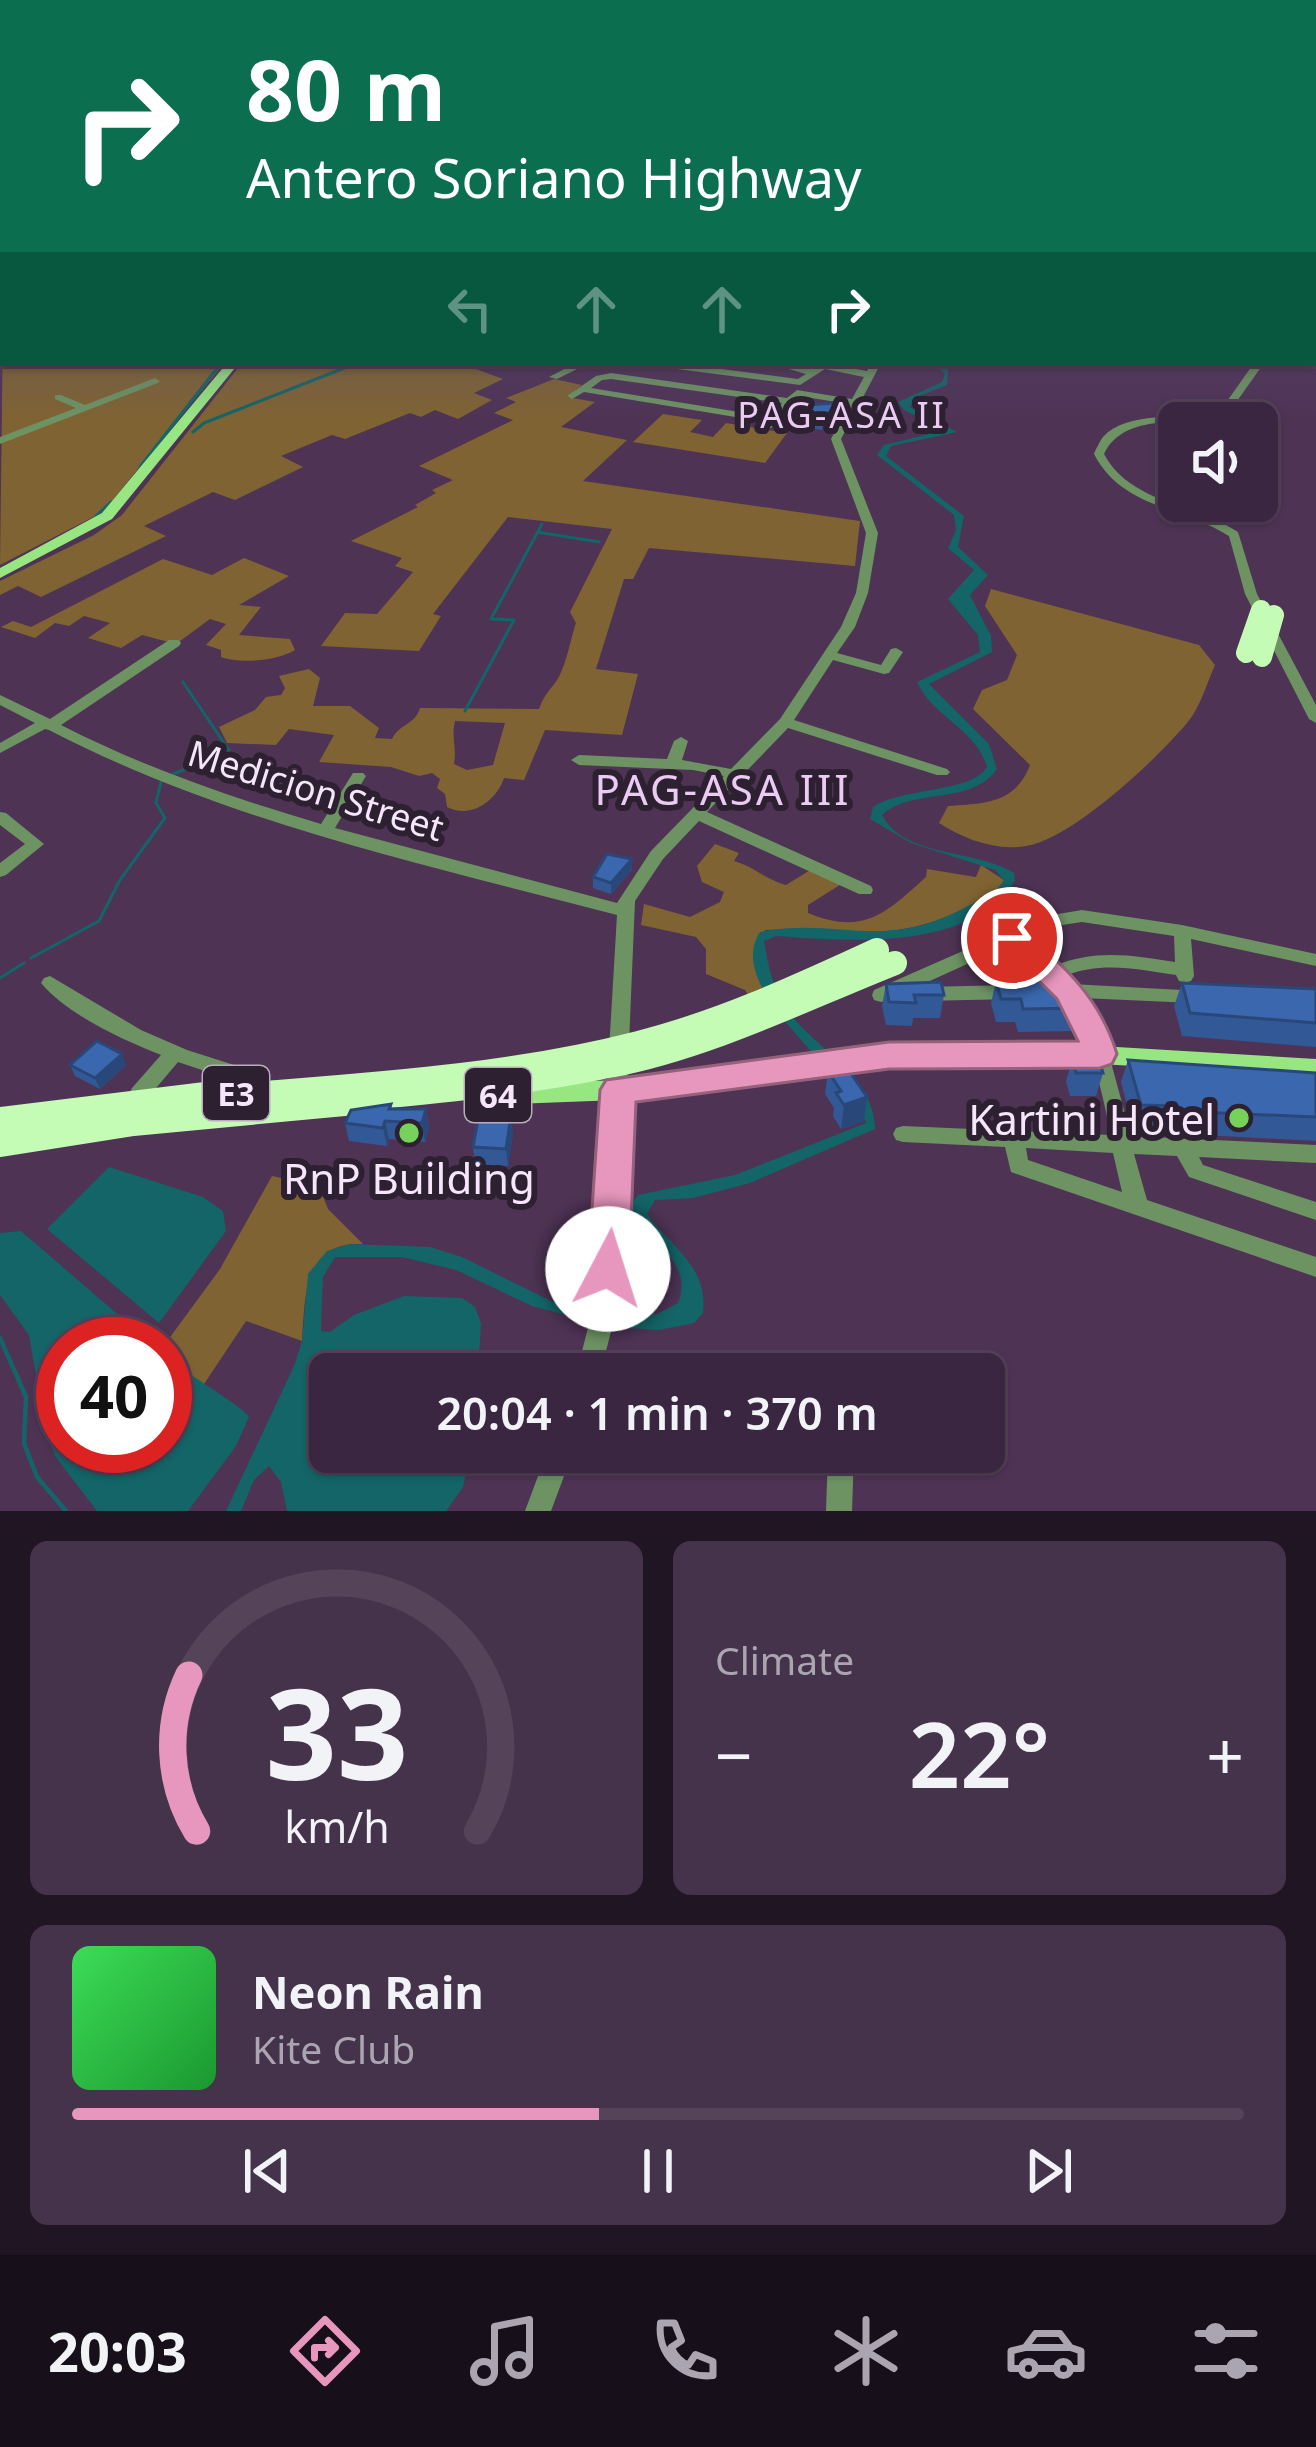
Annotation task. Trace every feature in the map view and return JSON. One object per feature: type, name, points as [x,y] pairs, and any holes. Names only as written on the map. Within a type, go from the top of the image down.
[{"type":"highway","points":[[1254,655],[1268,612]]},
{"type":"highway","name":"E3","points":[[0,1123],[137,1102],[474,1071],[609,1050],[689,1027],[886,957],[699,1041],[612,1066],[472,1088],[134,1120],[0,1138]]},
{"type":"main road","points":[[0,574],[82,533],[119,506],[231,366]]},
{"type":"main road","name":"64","points":[[0,1138],[337,1106],[377,1094],[618,1090],[851,1060],[966,1052],[1100,1054],[1316,1068]]},
{"type":"main road","name":"64","points":[[0,1107],[344,1083],[377,1094]]},
{"type":"street","points":[[554,377],[578,366]]},
{"type":"street","points":[[682,366],[800,382],[819,366]]},
{"type":"street","points":[[705,366],[719,370]]},
{"type":"street","points":[[786,366],[811,372]]},
{"type":"street","points":[[594,1353],[604,1316],[625,911],[639,877],[785,722],[832,656],[862,593],[872,533],[836,439],[873,369],[843,366]]},
{"type":"street","points":[[1257,366],[1221,416],[1128,427],[1106,438],[1099,454],[1105,467],[1126,486],[1234,534],[1251,594],[1316,719]]},
{"type":"street","points":[[788,400],[611,376],[577,392],[769,423],[797,393],[853,402]]},
{"type":"street","points":[[0,441],[155,381]]},
{"type":"street","points":[[58,397],[84,408]]},
{"type":"street","points":[[0,749],[174,643]]},
{"type":"street","points":[[832,656],[884,670],[896,652]]},
{"type":"street","name":"Medicion Street","points":[[0,699],[132,765],[326,829],[625,911]]},
{"type":"street","points":[[785,722],[922,761],[942,772]]},
{"type":"street","points":[[673,764],[681,740]]},
{"type":"street","points":[[580,760],[673,764],[734,774]]},
{"type":"street","points":[[326,829],[358,776]]},
{"type":"street","points":[[697,814],[866,890]]},
{"type":"street","points":[[0,871],[36,844],[4,824]]},
{"type":"street","points":[[1183,931],[1183,970],[1200,996],[1069,990],[881,995],[1046,921],[1082,916],[1183,931],[1316,960]]},
{"type":"street","points":[[1012,938],[1069,990],[1090,1022],[1122,1142],[1123,1170],[1138,1204]]},
{"type":"street","points":[[1054,974],[1083,959],[1109,958],[1183,970]]},
{"type":"street","points":[[50,983],[86,1010],[173,1055],[227,1070],[214,1089]]},
{"type":"street","points":[[139,1094],[173,1055]]},
{"type":"street","points":[[903,1134],[1316,1154]]},
{"type":"street","points":[[1014,1138],[1018,1166],[1316,1267]]},
{"type":"street","points":[[1183,1147],[1196,1171],[1316,1211]]},
{"type":"street","points":[[538,1511],[552,1473]]},
{"type":"street","points":[[839,1511],[840,1473]]},
{"type":"shaded area","points":[[2,366],[222,366],[103,512],[0,565]]},
{"type":"shaded area","points":[[240,366],[468,366],[503,379],[474,393],[492,400],[458,419],[435,410],[421,417],[410,413],[345,439],[332,435],[281,456],[303,467],[235,500],[213,492],[144,526],[166,536],[41,597],[18,586],[0,595],[0,581],[94,535],[122,515]]},
{"type":"shaded area","points":[[937,366],[948,369],[947,385],[914,398],[910,407],[957,432],[891,446],[886,456],[964,516],[958,547],[988,575],[970,595],[991,636],[992,652],[929,684],[989,744],[997,769],[972,788],[909,801],[882,815],[907,839],[999,865],[1014,873],[1015,881],[995,904],[939,931],[871,940],[776,936],[764,941],[783,1003],[855,1079],[873,1111],[875,1129],[750,1183],[693,1198],[655,1200],[647,1214],[686,1258],[700,1283],[703,1313],[694,1323],[659,1330],[611,1327],[532,1306],[456,1270],[402,1257],[335,1257],[323,1277],[321,1331],[330,1332],[354,1315],[404,1296],[462,1298],[475,1307],[481,1323],[479,1353],[309,1353],[309,1473],[466,1473],[463,1487],[446,1511],[287,1511],[281,1482],[269,1466],[254,1480],[241,1511],[226,1511],[294,1366],[302,1341],[308,1274],[327,1251],[350,1244],[430,1247],[462,1257],[553,1302],[657,1314],[678,1303],[680,1274],[629,1207],[638,1195],[735,1175],[866,1123],[837,1080],[772,1004],[758,979],[753,955],[760,932],[909,928],[982,899],[1004,880],[995,870],[911,843],[870,819],[873,807],[886,801],[967,781],[987,767],[974,743],[932,704],[917,682],[980,652],[978,635],[948,599],[974,570],[948,548],[956,530],[954,515],[877,455],[884,445],[946,430],[904,410],[898,402],[942,382],[945,374]]},
{"type":"shaded area","points":[[554,379],[582,385],[567,397],[595,402],[561,427],[627,440],[583,481],[860,521],[855,566],[649,548],[633,579],[624,579],[596,669],[638,674],[622,735],[545,730],[524,780],[504,778],[489,801],[473,809],[447,807],[445,794],[437,788],[440,779],[432,773],[419,776],[391,767],[319,762],[334,735],[289,729],[276,745],[227,743],[219,727],[255,710],[266,697],[281,695],[285,688],[279,676],[309,669],[320,678],[313,706],[350,706],[379,728],[375,738],[392,739],[420,708],[539,709],[565,662],[576,623],[570,612],[612,529],[508,517],[433,614],[441,616],[419,651],[321,646],[345,613],[377,614],[413,572],[395,566],[402,558],[351,541],[418,507],[415,505],[436,493],[432,490],[453,480],[419,466],[513,420],[494,413],[516,402],[506,398]],"holes":[[[455,721],[505,723],[493,765],[467,770],[454,764]]]},
{"type":"shaded area","points":[[663,414],[702,420],[690,432],[713,437],[726,423],[787,433],[765,463],[633,442]]},
{"type":"shaded area","points":[[244,558],[289,576],[239,605],[261,607],[239,635],[290,639],[295,650],[258,660],[221,657],[221,650],[206,645],[226,624],[210,619],[176,644],[142,635],[121,648],[88,638],[110,623],[84,616],[69,626],[55,623],[35,638],[1,627],[13,621],[31,627],[163,559],[212,575]]},
{"type":"shaded area","points":[[991,589],[1199,645],[1215,665],[1192,717],[1156,756],[1066,829],[1026,846],[980,842],[939,823],[948,806],[986,802],[1007,794],[1030,765],[973,709],[982,690],[1007,680],[1017,655],[985,606]]},
{"type":"shaded area","points":[[715,844],[739,853],[734,861],[786,885],[812,869],[843,883],[808,905],[808,913],[844,922],[886,910],[926,877],[927,869],[976,877],[981,865],[1004,880],[983,899],[915,927],[868,932],[765,930],[755,966],[771,1002],[753,1002],[745,990],[706,974],[706,949],[696,937],[641,925],[644,904],[690,917],[720,902],[724,892],[702,882],[697,866]]},
{"type":"shaded area","points":[[109,1167],[203,1197],[223,1211],[226,1231],[163,1317],[152,1317],[47,1229]]},
{"type":"shaded area","points":[[272,1176],[319,1186],[328,1209],[363,1244],[343,1246],[318,1262],[307,1290],[302,1341],[246,1321],[202,1387],[192,1379],[192,1317],[185,1317],[220,1269]]},
{"type":"shaded area","points":[[21,1231],[121,1317],[36,1317],[36,1375],[29,1335],[0,1295],[0,1233]]},
{"type":"shaded area","points":[[192,1375],[249,1417],[236,1446],[188,1511],[97,1511],[68,1473],[192,1473]]},
{"type":"building","points":[[835,403],[823,423],[798,419],[807,405]]},
{"type":"building","points":[[607,854],[632,859],[611,883],[593,877]]},
{"type":"building","points":[[1065,979],[1083,1008],[1023,1009],[1021,999],[1001,999],[996,981]]},
{"type":"building","points":[[941,982],[944,995],[914,995],[916,1003],[889,1002],[886,984]]},
{"type":"building","points":[[1182,983],[1316,989],[1316,1023],[1190,1013]]},
{"type":"building","points":[[97,1041],[122,1054],[95,1078],[70,1065]]},
{"type":"building","points":[[1072,1059],[1099,1060],[1103,1073],[1076,1073]]},
{"type":"building","points":[[1128,1060],[1316,1073],[1316,1117],[1174,1111],[1173,1106],[1141,1105]]},
{"type":"building","points":[[845,1065],[867,1097],[844,1105],[828,1071]]},
{"type":"building","points":[[391,1104],[389,1109],[426,1109],[422,1123],[385,1121],[383,1128],[345,1123],[351,1110]]},
{"type":"building","points":[[479,1114],[511,1115],[506,1149],[473,1147]]},
{"type":"waterway","points":[[140,467],[219,366]]},
{"type":"waterway","points":[[193,432],[204,423],[349,366]]},
{"type":"waterway","points":[[96,516],[111,502]]},
{"type":"waterway","points":[[538,532],[542,524]]},
{"type":"waterway","points":[[465,711],[514,620],[491,619],[538,532]]},
{"type":"waterway","points":[[538,532],[599,542]]},
{"type":"waterway","points":[[173,774],[230,752],[183,682]]},
{"type":"waterway","points":[[31,958],[99,921],[120,880],[165,818],[156,803],[161,782]]},
{"type":"waterway","points":[[0,978],[24,963]]},
{"type":"waterway","points":[[0,1338],[26,1397],[24,1443],[37,1477],[66,1511]]},
{"type":"place","name":"Kartini Hotel","points":[[1239,1118]]},
{"type":"place","name":"RnP Building","points":[[409,1133]]},
{"type":"district","name":"PAG-ASA II","points":[[842,414]]},
{"type":"district","name":"PAG-ASA III","points":[[723,788]]},
{"type":"route","points":[[608,1269],[618,1090],[889,1056],[1100,1054],[1090,1022],[1069,990],[1012,938]]}]
